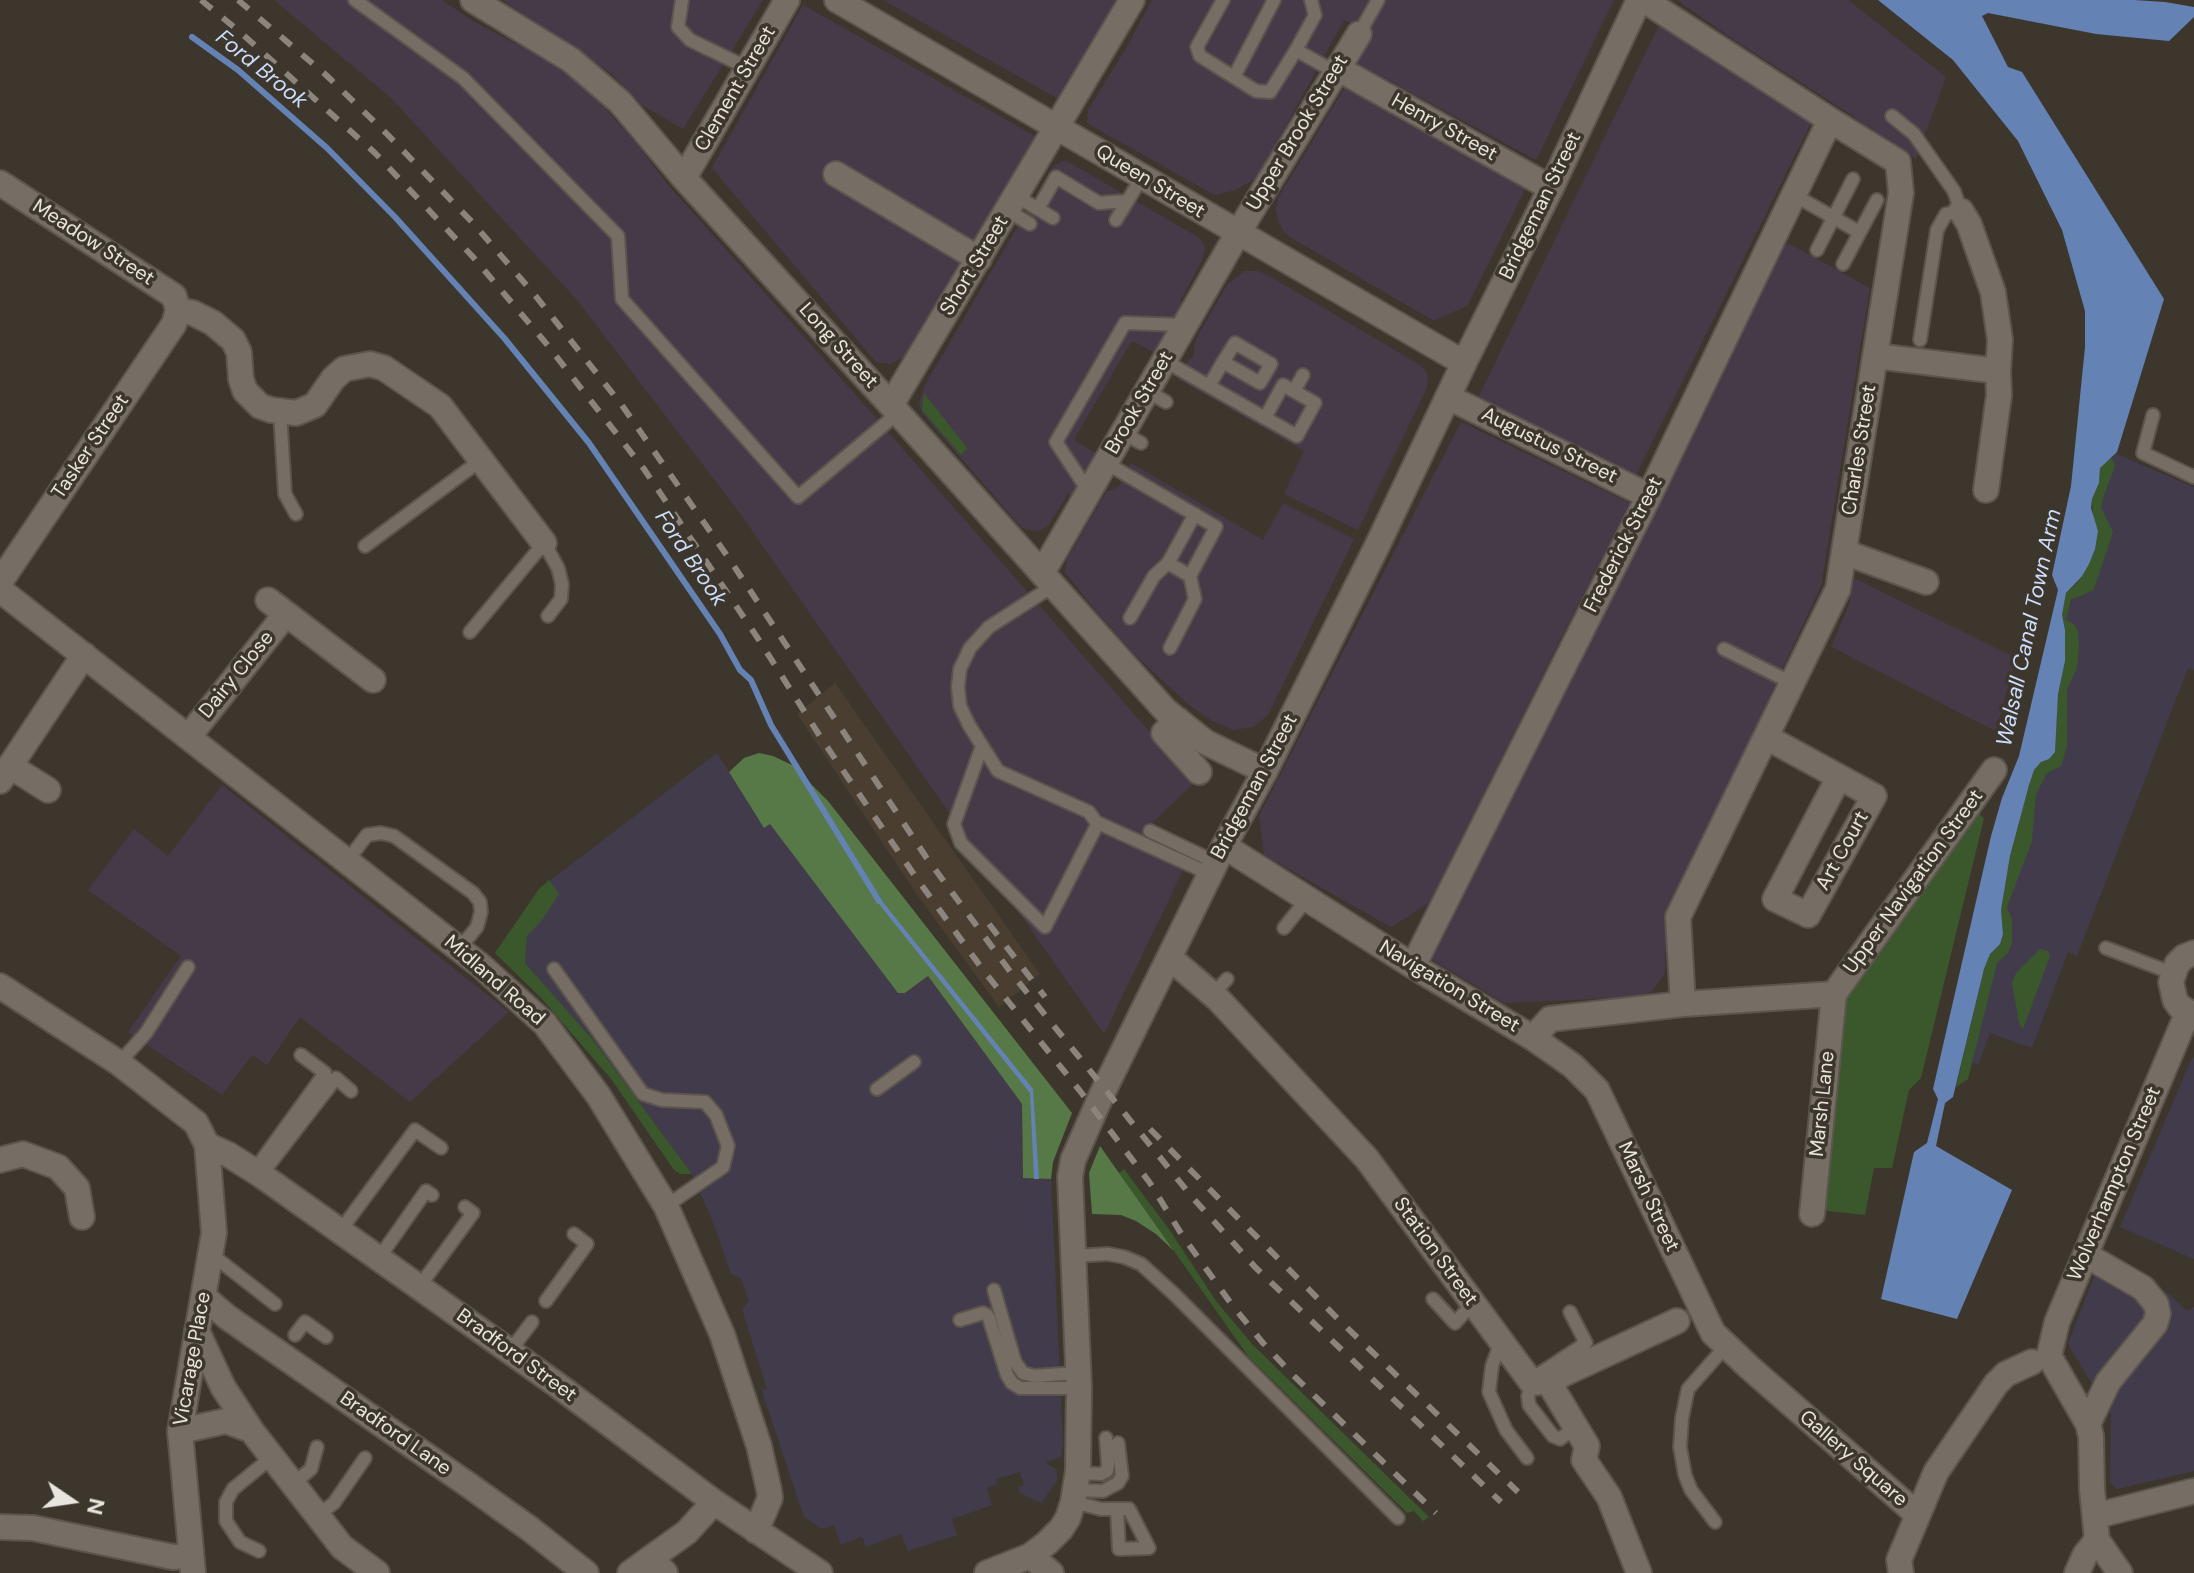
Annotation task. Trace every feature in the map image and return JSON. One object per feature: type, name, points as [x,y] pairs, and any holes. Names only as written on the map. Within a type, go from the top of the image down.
[{"type":"street","name":"Long Street","points":[[473,0],[571,60],[620,102],[684,178],[1166,711],[1205,742],[1265,771]]},
{"type":"street","name":"Clement Street","points":[[684,178],[787,0]]},
{"type":"street","name":"Queen Street","points":[[837,0],[1464,363]]},
{"type":"street","name":"Short Street","points":[[895,409],[979,259],[1132,0]]},
{"type":"street","name":"Charles Street","points":[[1642,0],[1898,162],[1901,193],[1838,589],[1678,917],[1683,1004]]},
{"type":"street","name":"Bridgeman Street","points":[[987,1573],[1030,1556],[1047,1543],[1068,1518],[1075,1488],[1079,1381],[1070,1177],[1073,1160],[1216,861],[1265,771],[1642,0]]},
{"type":"street","name":"Upper Brook Street","points":[[1238,233],[1359,34]]},
{"type":"street","name":"Henry Street","points":[[1336,70],[1551,188]]},
{"type":"street","name":"Frederick Street","points":[[1418,976],[1830,120]]},
{"type":"street","points":[[836,174],[979,259]]},
{"type":"street","name":"Meadow Street","points":[[4,194],[174,296],[178,310]]},
{"type":"street","points":[[1961,211],[1969,224],[1993,292],[2000,340],[1999,395],[1986,490]]},
{"type":"street","name":"Brook Street","points":[[1048,580],[1106,463],[1132,438],[1156,397],[1165,361],[1238,233]]},
{"type":"street","points":[[178,310],[193,313],[213,323],[233,340],[239,352],[245,391],[260,406],[280,412],[296,413],[315,405],[344,369],[370,364],[384,368],[440,406],[544,543]]},
{"type":"street","name":"Tasker Street","points":[[0,582],[174,324],[178,310]]},
{"type":"street","points":[[1876,356],[1998,371]]},
{"type":"street","name":"Augustus Street","points":[[1448,397],[1649,496]]},
{"type":"street","points":[[1844,552],[1926,582]]},
{"type":"street","name":"Midland Road","points":[[0,590],[348,860],[459,949],[545,1024],[598,1095],[666,1206],[722,1334],[759,1446],[770,1498],[756,1531]]},
{"type":"street","name":"Dairy Close","points":[[189,736],[276,607],[373,680]]},
{"type":"street","points":[[48,790],[5,774],[84,655]]},
{"type":"street","points":[[1178,720],[1164,733],[1199,772]]},
{"type":"street","name":"Art Court","points":[[1766,737],[1874,796],[1808,915],[1775,899],[1839,777]]},
{"type":"street","name":"Upper Navigation Street","points":[[1834,994],[1994,770]]},
{"type":"street","name":"Navigation Street","points":[[1216,861],[1307,899],[1418,976],[1533,1038],[1550,1019],[1683,1004],[1834,994]]},
{"type":"street","points":[[2172,973],[2184,957],[2194,953]]},
{"type":"street","name":"Station Street","points":[[1170,958],[1220,987],[1367,1159],[1501,1342],[1587,1446],[1584,1460],[1609,1497],[1639,1573]]},
{"type":"street","name":"Wolverhampton Street","points":[[2040,1359],[2191,1013],[2175,1000],[2171,991],[2172,973]]},
{"type":"street","points":[[0,986],[119,1063],[196,1123],[207,1145]]},
{"type":"street","name":"Marsh Lane","points":[[1812,1214],[1834,994]]},
{"type":"street","name":"Marsh Street","points":[[1533,1038],[1573,1066],[1597,1090],[1713,1333],[1750,1368]]},
{"type":"street","name":"Bradford Street","points":[[207,1145],[258,1173],[510,1351],[714,1502],[820,1573]]},
{"type":"street","name":"Vicarage Place","points":[[192,1564],[180,1431],[214,1233],[207,1145]]},
{"type":"street","points":[[0,1160],[23,1154],[58,1167],[77,1188],[82,1217]]},
{"type":"street","points":[[2086,1255],[2143,1288],[2156,1304],[2158,1314],[2155,1324],[2108,1382],[2088,1424]]},
{"type":"street","name":"Bradford Lane","points":[[204,1297],[227,1317],[287,1345],[470,1486],[558,1561],[586,1573]]},
{"type":"street","points":[[1537,1382],[1677,1321]]},
{"type":"street","points":[[197,1331],[223,1387],[251,1430],[342,1547],[377,1573]]},
{"type":"street","points":[[2040,1359],[2088,1424],[2096,1528],[2120,1573]]},
{"type":"street","name":"Gallery Square","points":[[1750,1368],[1918,1515],[1936,1472],[1996,1384],[2006,1374],[2040,1359]]},
{"type":"street","points":[[180,1431],[226,1421],[251,1430]]},
{"type":"street","points":[[2077,1573],[2096,1528],[2194,1491]]},
{"type":"street","points":[[630,1573],[658,1566],[714,1502]]},
{"type":"street","points":[[1901,1573],[1899,1560],[1918,1515]]},
{"type":"street","points":[[0,1527],[33,1528],[173,1557],[192,1564]]},
{"type":"street","points":[[1030,1556],[1051,1573]]},
{"type":"lane","points":[[355,0],[463,78],[618,236],[622,299],[798,497],[895,409]]},
{"type":"lane","points":[[682,0],[678,27],[690,40],[748,68]]},
{"type":"lane","points":[[1223,0],[1197,47],[1200,56],[1256,91],[1270,92],[1315,15],[1311,0]]},
{"type":"lane","points":[[1234,77],[1274,0]]},
{"type":"lane","points":[[1359,34],[1378,0]]},
{"type":"lane","points":[[1296,50],[1336,70]]},
{"type":"lane","points":[[1892,116],[1914,134],[1954,191],[1961,211],[1946,214],[1937,230],[1920,340]]},
{"type":"lane","points":[[1038,209],[1056,177],[1113,209],[1142,177]]},
{"type":"lane","points":[[1817,250],[1853,179]]},
{"type":"lane","points":[[1794,195],[1859,232]]},
{"type":"lane","points":[[1843,264],[1877,200]]},
{"type":"lane","points":[[1012,204],[1038,209],[1053,218]]},
{"type":"lane","points":[[1012,204],[1030,224]]},
{"type":"lane","points":[[1089,492],[1056,442],[1071,415],[1125,323],[1185,325]]},
{"type":"lane","points":[[1165,361],[1265,418],[1297,436],[1315,403],[1283,385],[1265,418]]},
{"type":"lane","points":[[1209,386],[1223,362]]},
{"type":"lane","points":[[1294,391],[1303,375]]},
{"type":"lane","points":[[280,412],[285,494],[296,514]]},
{"type":"lane","points":[[2153,415],[2143,453],[2194,477]]},
{"type":"lane","points":[[365,546],[481,460]]},
{"type":"lane","points":[[1106,463],[1216,527],[1190,576],[1195,599],[1170,648]]},
{"type":"lane","points":[[1130,618],[1154,576],[1168,563],[1195,514]]},
{"type":"lane","points":[[470,632],[544,543],[558,568],[562,584],[561,599],[548,616]]},
{"type":"lane","points":[[1168,563],[1190,576]]},
{"type":"lane","points":[[1048,580],[989,627],[970,648],[960,669],[960,706],[982,746],[998,771],[1089,812],[1098,823],[1216,861]]},
{"type":"lane","points":[[1724,649],[1792,683]]},
{"type":"lane","points":[[982,746],[954,824],[961,843],[1045,927],[1098,823]]},
{"type":"lane","points":[[1150,831],[1216,861]]},
{"type":"lane","points":[[348,860],[367,835],[381,833],[394,836],[473,893],[480,902],[481,912],[477,927],[459,949]]},
{"type":"lane","points":[[1284,928],[1307,899]]},
{"type":"lane","points":[[2106,948],[2172,973]]},
{"type":"lane","points":[[119,1063],[146,1033],[188,967]]},
{"type":"lane","points":[[554,969],[643,1094],[662,1100],[705,1102],[716,1115],[728,1146],[723,1167],[666,1206]]},
{"type":"lane","points":[[258,1173],[325,1073],[301,1055]]},
{"type":"lane","points":[[877,1089],[914,1062]]},
{"type":"lane","points":[[258,1173],[336,1078],[351,1091]]},
{"type":"lane","points":[[340,1231],[415,1130],[441,1148]]},
{"type":"lane","points":[[379,1258],[426,1191],[432,1195]]},
{"type":"lane","points":[[419,1287],[473,1213],[465,1207]]},
{"type":"lane","points":[[546,1301],[587,1244],[574,1234]]},
{"type":"lane","points":[[211,1254],[275,1304]]},
{"type":"lane","points":[[1073,1256],[1108,1254],[1141,1264],[1398,1518]]},
{"type":"lane","points":[[994,1290],[1015,1362],[1023,1373],[1079,1381]]},
{"type":"lane","points":[[1433,1299],[1455,1323],[1473,1303]]},
{"type":"lane","points":[[1537,1382],[1586,1343],[1570,1312]]},
{"type":"lane","points":[[960,1320],[983,1313],[987,1315],[1007,1375],[1020,1388],[1079,1381]]},
{"type":"lane","points":[[1004,1328],[1011,1315]]},
{"type":"lane","points":[[287,1345],[305,1322],[326,1337]]},
{"type":"lane","points":[[510,1351],[532,1322]]},
{"type":"lane","points":[[1501,1342],[1492,1366],[1489,1392],[1506,1430],[1527,1458]]},
{"type":"lane","points":[[1715,1522],[1691,1490],[1680,1447],[1688,1389],[1726,1346]]},
{"type":"lane","points":[[1112,1441],[1107,1471],[1075,1488],[1101,1509],[1117,1509]]},
{"type":"lane","points":[[293,1484],[311,1469],[317,1447]]},
{"type":"lane","points":[[259,1551],[240,1542],[226,1521],[226,1502],[233,1489],[272,1457]]},
{"type":"lane","points":[[317,1516],[334,1503],[365,1458]]},
{"type":"shaded area","points":[[274,0],[442,0],[474,22],[573,73],[1194,783],[1145,833],[1190,856],[1104,1034],[739,512],[577,300],[391,98]]},
{"type":"shaded area","points":[[502,0],[763,0],[683,129],[642,105],[611,73]]},
{"type":"shaded area","points":[[883,0],[1120,0],[1062,101]]},
{"type":"shaded area","points":[[1152,0],[1614,0],[1536,160],[1356,63],[1370,34],[1344,20],[1258,177],[1236,190],[1214,195],[1087,123],[1088,110]]},
{"type":"shaded area","points":[[1677,0],[1848,0],[1946,77],[1916,159],[1734,40]]},
{"type":"shaded area","points":[[803,5],[1035,136],[904,357],[890,364],[876,362],[712,168]]},
{"type":"shaded area","points":[[1662,19],[1811,123],[1634,479],[1477,400]]},
{"type":"shaded area","points":[[1345,87],[1526,187],[1468,305],[1434,321],[1290,237],[1278,220],[1278,198]]},
{"type":"shaded area","points":[[1064,161],[1198,237],[1205,249],[1180,301],[1185,304],[1156,354],[1131,342],[1076,436],[1075,441],[1097,454],[1070,502],[1069,492],[1048,526],[1033,531],[1022,528],[922,413],[919,403],[925,385],[1049,173],[1056,164]]},
{"type":"shaded area","points":[[1788,243],[1870,288],[1821,586],[1666,919],[1665,973],[1650,993],[1638,997],[1504,1003],[1429,958],[1779,252]]},
{"type":"shaded area","points":[[1244,271],[1258,271],[1271,277],[1420,365],[1427,373],[1426,390],[1358,530],[1284,494],[1304,451],[1178,379],[1194,356],[1197,337],[1227,285]]},
{"type":"shaded area","points":[[1461,422],[1630,503],[1432,901],[1391,927],[1264,855],[1259,816]]},
{"type":"shaded area","points":[[2114,453],[2194,487],[2194,670],[2188,668],[2077,956],[2068,952],[2032,1048],[1990,1033],[1978,1065],[1962,1058],[2000,919],[2062,615]]},
{"type":"shaded area","points":[[1131,463],[1263,540],[1283,503],[1354,539],[1268,715],[1253,727],[1233,730],[1212,721],[1188,704],[1134,654],[1065,572],[1067,559],[1106,492],[1118,487]]},
{"type":"shaded area","points":[[1854,578],[2016,658],[1996,731],[1831,647],[1849,605]]},
{"type":"shaded area","points":[[835,683],[1040,974],[999,1007],[915,892],[797,714]]},
{"type":"shaded area","points":[[717,753],[764,827],[770,823],[906,993],[928,976],[1022,1104],[1023,1178],[1051,1179],[1063,1444],[1061,1457],[1045,1462],[1057,1470],[1057,1481],[1041,1503],[1020,1493],[1018,1487],[1024,1485],[1020,1472],[996,1479],[997,1484],[987,1488],[992,1505],[952,1519],[957,1535],[908,1551],[901,1534],[866,1547],[862,1537],[841,1545],[834,1525],[822,1529],[804,1517],[762,1391],[767,1389],[742,1309],[749,1301],[741,1278],[731,1274],[692,1174],[593,1040],[525,963],[527,929],[539,889]]},
{"type":"shaded area","points":[[222,785],[509,1012],[410,1102],[300,1017],[267,1065],[252,1055],[222,1095],[128,1032],[181,956],[88,890],[134,829],[168,856]]},
{"type":"shaded area","points":[[2194,1057],[2194,1259],[2120,1227]]},
{"type":"shaded area","points":[[2102,1256],[2169,1294],[2187,1311],[2194,1307],[2194,1471],[2117,1489],[2110,1483],[2111,1415],[2068,1344]]},
{"type":"green space","points":[[924,393],[967,448],[961,455],[922,410]]},
{"type":"green space","points":[[2112,458],[2115,466],[2101,508],[2113,532],[2094,589],[2071,599],[2066,620],[2074,624],[2078,631],[2079,647],[2077,668],[2067,689],[2067,747],[2061,766],[2047,773],[2036,794],[2032,841],[2007,907],[2012,920],[2012,943],[2008,953],[1997,963],[1968,1079],[1956,1087],[1984,969],[2003,934],[2001,910],[2010,856],[2029,785],[2034,770],[2055,752],[2058,694],[2065,661],[2062,615],[2066,593],[2077,583],[2098,531],[2092,499],[2099,483],[2100,468]]},
{"type":"green space","points":[[759,753],[792,765],[828,801],[1072,1113],[1053,1162],[1051,1179],[1023,1178],[1022,1104],[928,976],[905,993],[898,993],[770,824],[764,828],[729,772],[744,758]]},
{"type":"green space","points":[[1974,810],[1984,818],[1921,1078],[1909,1090],[1892,1168],[1874,1168],[1865,1215],[1819,1210],[1839,1008]]},
{"type":"green space","points":[[549,880],[559,894],[527,936],[525,963],[593,1040],[692,1174],[680,1174],[674,1170],[612,1080],[542,999],[495,953],[539,889]]},
{"type":"green space","points":[[2040,949],[2048,951],[2050,956],[2023,1029],[2019,1023],[2012,983],[2016,973]]},
{"type":"green space","points":[[1100,1146],[1174,1251],[1136,1221],[1121,1215],[1092,1214],[1089,1173]]},
{"type":"green space","points":[[1124,1169],[1171,1232],[1216,1301],[1252,1344],[1429,1517],[1423,1521],[1414,1511],[1407,1513],[1248,1356],[1119,1173]]},
{"type":"water","points":[[1878,0],[2134,0],[2194,7],[2194,17],[2169,41],[2096,34],[1988,13],[1982,16],[2008,67],[2022,72],[2164,299],[2117,452],[2100,468],[2091,508],[2098,531],[2095,549],[2082,576],[2066,593],[2062,615],[2065,661],[2058,694],[2055,752],[2034,770],[2029,785],[2010,856],[2001,910],[2003,934],[1984,969],[1953,1097],[1945,1103],[1936,1146],[2012,1190],[1957,1319],[1881,1299],[1914,1152],[1927,1143],[1938,1099],[1933,1089],[1991,836],[2019,756],[2058,590],[2052,575],[2071,486],[2085,347],[2085,311],[2062,230],[2018,141],[1953,60]]},
{"type":"water","points":[[878,896],[1033,1089],[1039,1179],[1034,1179],[1030,1093],[875,899]]},
{"type":"waterway","name":"Ford Brook","points":[[192,37],[238,70],[327,148],[395,217],[505,339],[589,443],[720,634],[740,670],[751,680],[771,725],[879,901]]},
{"type":"railway","points":[[201,0],[375,153],[473,257],[545,342],[644,469],[915,876],[983,970],[1150,1183],[1182,1235],[1232,1305],[1293,1375],[1436,1513]]},
{"type":"railway","points":[[238,0],[326,75],[386,133],[473,223],[534,294],[621,404],[728,557],[926,857],[1012,974],[1192,1197],[1255,1267],[1501,1502]]},
{"type":"railway","points":[[989,924],[1045,997]]},
{"type":"railway","points":[[1150,1129],[1339,1320],[1518,1492]]},
{"type":"water label","name":"Walsall Canal Town Arm","points":[[2030,628]]}]
